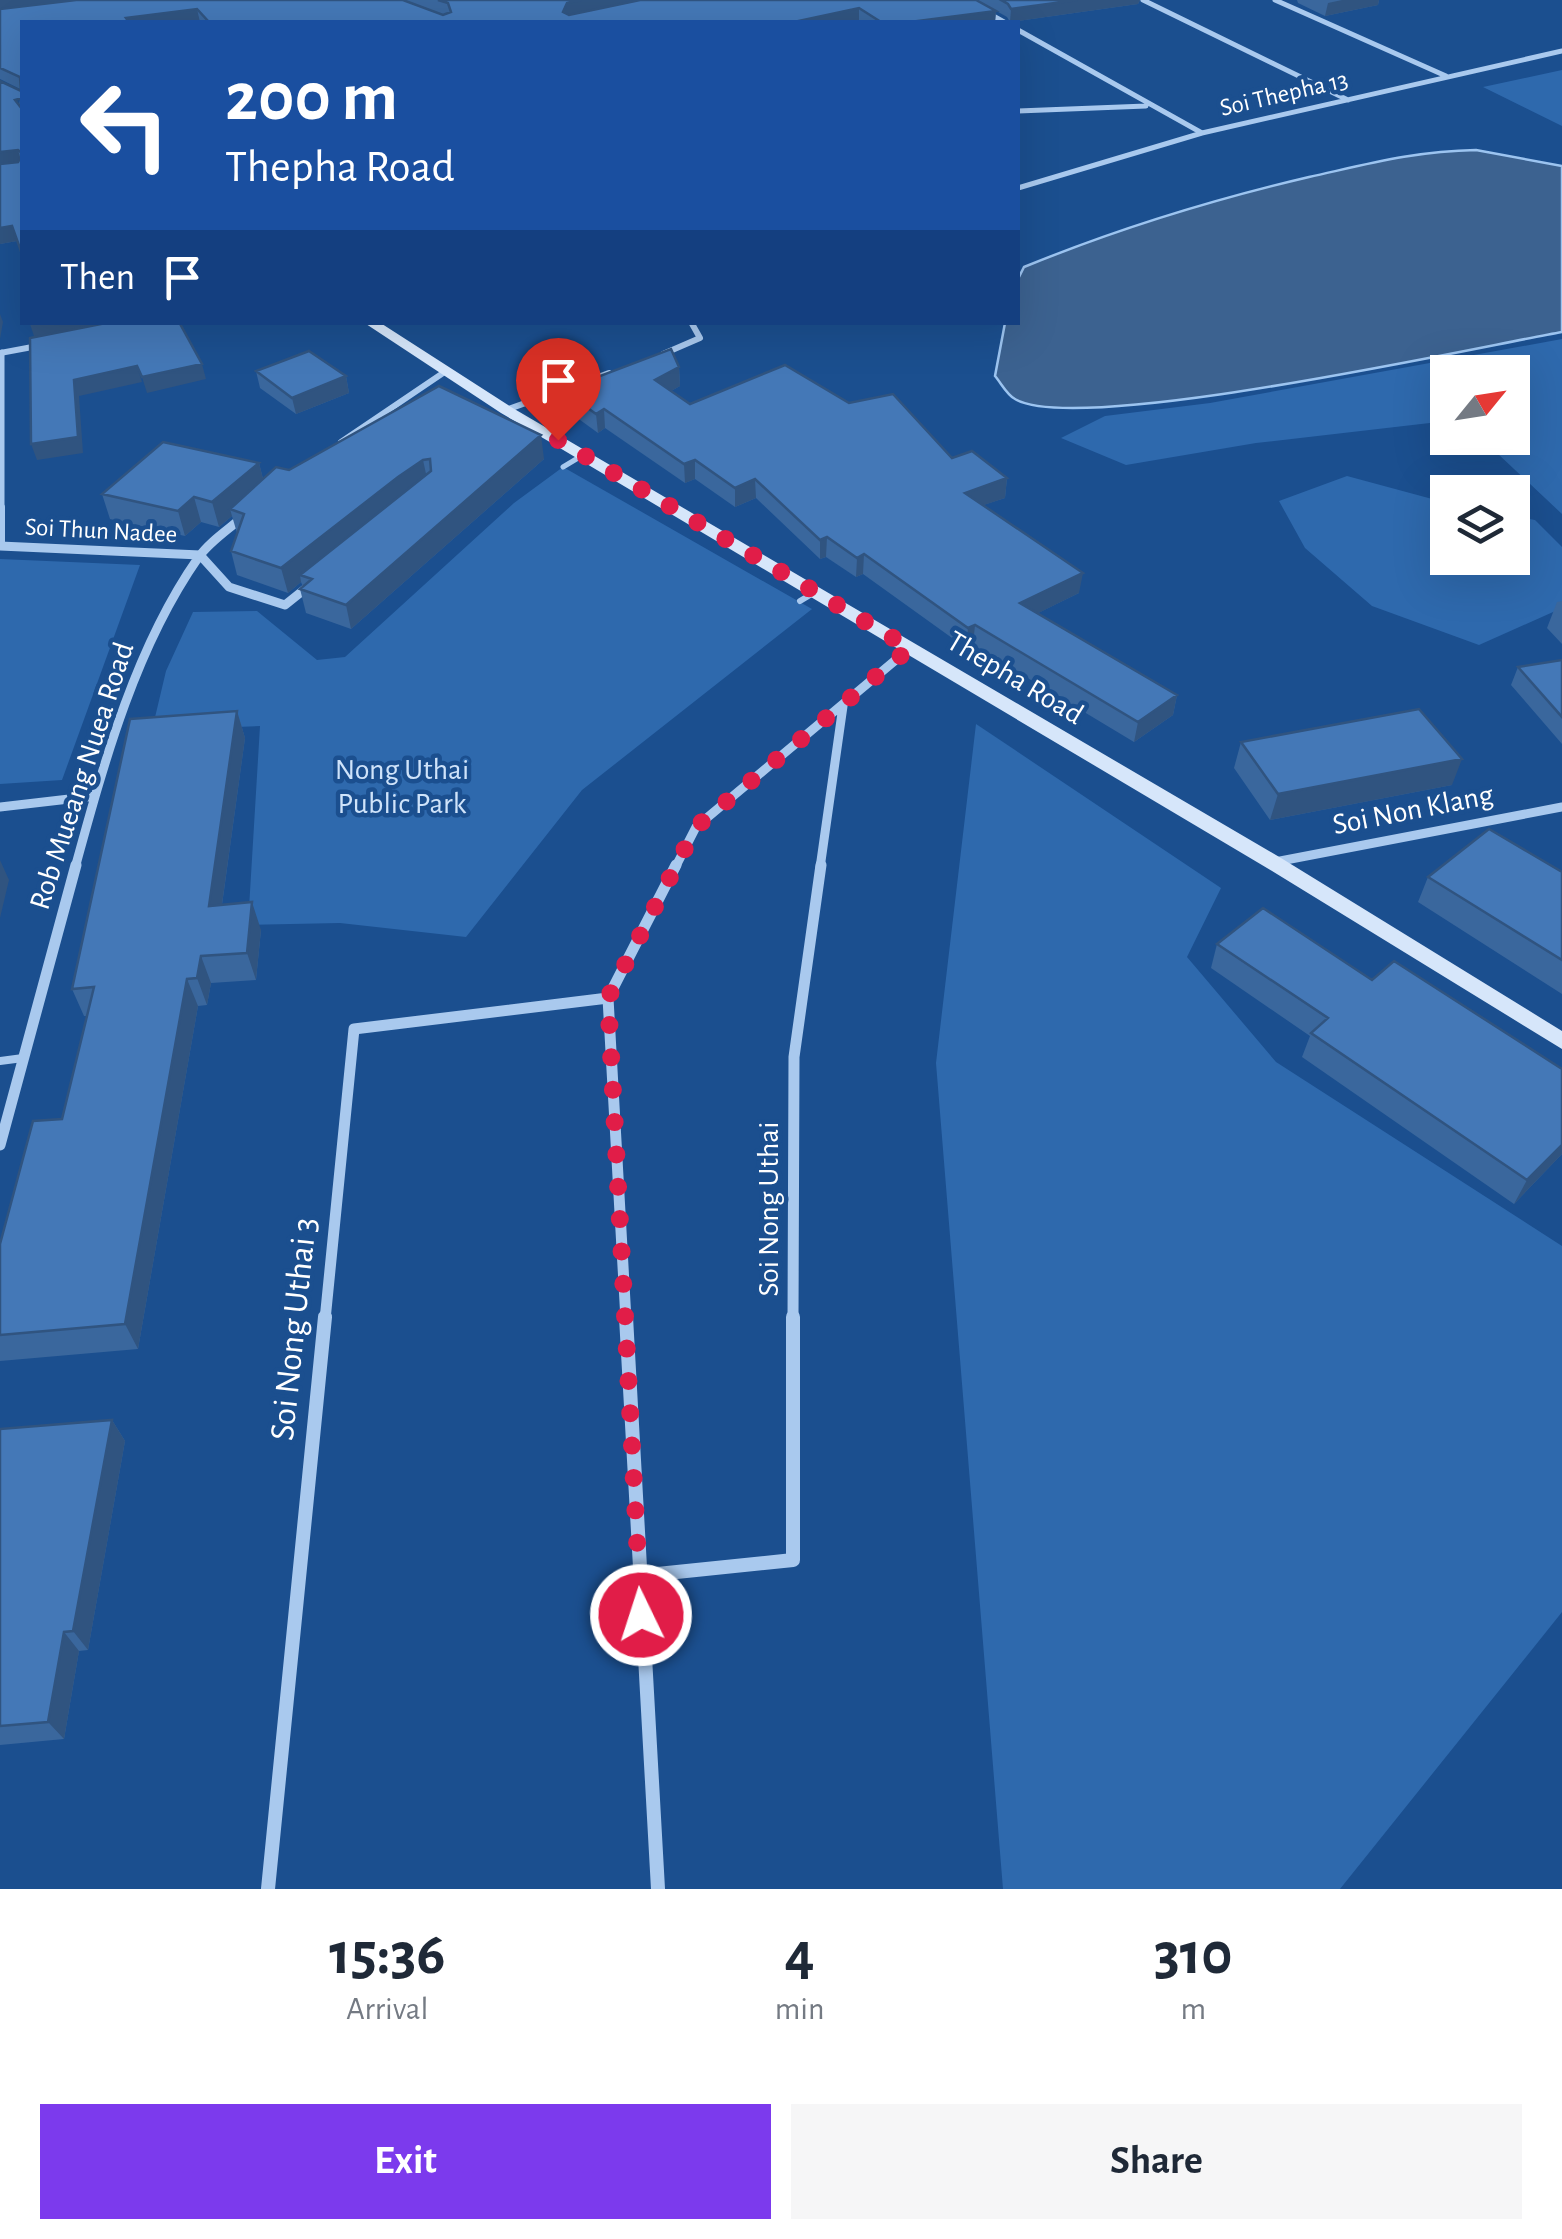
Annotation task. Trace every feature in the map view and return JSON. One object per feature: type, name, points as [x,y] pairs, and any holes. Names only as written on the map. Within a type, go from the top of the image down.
[{"type":"street","points":[[965,0],[1000,20]]},
{"type":"street","points":[[1144,0],[1348,100]]},
{"type":"street","points":[[1276,0],[1446,76]]},
{"type":"street","points":[[1020,31],[1202,133]]},
{"type":"street","name":"Soi Thepha 13","points":[[1020,187],[1202,133],[1562,51]]},
{"type":"street","points":[[1020,111],[1148,106]]},
{"type":"street","name":"Thepha Road","points":[[374,325],[808,597],[910,648],[1274,862],[1562,1042]]},
{"type":"street","points":[[651,358],[700,338],[693,325]]},
{"type":"street","points":[[1,352],[56,342]]},
{"type":"street","points":[[325,453],[446,371]]},
{"type":"street","points":[[506,410],[615,371]]},
{"type":"street","name":"Rob Mueang Nuea Road","points":[[0,1144],[95,796],[150,642],[200,555],[253,508]]},
{"type":"street","name":"Soi Thun Nadee","points":[[1,546],[200,555]]},
{"type":"street","points":[[200,555],[229,587],[285,605],[314,582]]},
{"type":"street","points":[[658,1889],[608,998],[696,827],[910,648]]},
{"type":"street","name":"Soi Nong Uthai","points":[[638,1576],[793,1560],[794,1056],[843,706]]},
{"type":"street","points":[[0,807],[95,796]]},
{"type":"street","name":"Soi Non Klang","points":[[1274,862],[1562,807]]},
{"type":"street","name":"Soi Nong Uthai 3","points":[[268,1889],[354,1030],[608,998]]},
{"type":"lane","points":[[1,352],[1,546]]},
{"type":"lane","points":[[563,467],[584,456]]},
{"type":"lane","points":[[0,1061],[23,1058]]},
{"type":"green space","points":[[1562,70],[1562,126],[1483,87]]},
{"type":"green space","points":[[1562,339],[1562,514],[1530,484],[1530,475],[1520,475],[1499,455],[1530,455],[1530,355],[1474,355]]},
{"type":"green space","points":[[1430,363],[1430,423],[1256,443],[1126,465],[1061,438],[1105,416],[1210,403]]},
{"type":"green space","name":"Nong Uthai Public Park","points":[[563,467],[812,609],[582,790],[466,937],[340,923],[248,925],[260,726],[152,730],[166,671],[193,612],[257,611],[317,660],[345,657],[514,503]]},
{"type":"green space","points":[[1347,476],[1430,498],[1430,575],[1530,575],[1530,519],[1535,520],[1562,547],[1562,608],[1479,645],[1372,606],[1305,548],[1279,501]]},
{"type":"green space","points":[[0,559],[140,565],[62,780],[0,784]]},
{"type":"green space","points":[[976,724],[1221,888],[1187,957],[1276,1062],[1562,1246],[1562,1612],[1340,1889],[1003,1889],[936,1063]]},
{"type":"shaded area","points":[[1476,150],[1562,166],[1562,332],[1278,385],[1114,406],[1053,407],[1015,399],[995,376],[1005,325],[1020,325],[1020,275],[1024,267],[1200,206],[1392,159]]},
{"type":"building","points":[[76,0],[403,0],[443,15],[451,12],[448,3],[438,0],[581,0],[567,3],[563,12],[569,15],[640,0],[976,0],[996,11],[926,20],[878,20],[859,8],[803,20],[207,20],[197,9],[128,20],[20,20],[20,77],[0,68],[0,9]]},
{"type":"building","points":[[1001,0],[1077,0],[1011,9]]},
{"type":"building","points":[[0,81],[20,91],[20,99],[15,100],[20,106],[20,152],[0,152]]},
{"type":"building","points":[[20,158],[20,248],[12,226],[0,228],[0,164]]},
{"type":"building","points":[[96,325],[181,325],[202,364],[142,377],[137,366],[74,380],[78,437],[31,444],[30,338]]},
{"type":"building","points":[[671,349],[679,367],[655,380],[690,404],[785,365],[849,403],[893,394],[952,458],[972,451],[1007,478],[965,493],[1083,573],[1020,603],[1177,695],[1138,722],[975,625],[968,628],[864,554],[857,558],[827,537],[820,540],[755,479],[735,488],[695,460],[684,464],[604,409],[596,414],[563,390]]},
{"type":"building","points":[[309,351],[346,376],[292,398],[256,371]]},
{"type":"building","points":[[439,386],[541,435],[346,605],[300,589],[312,579],[300,575],[431,471],[430,459],[398,477],[281,568],[231,551],[244,514],[230,509],[276,467],[289,470]]},
{"type":"building","points":[[163,442],[259,463],[212,502],[194,497],[178,511],[102,494]]},
{"type":"building","points":[[1562,660],[1562,717],[1518,667]]},
{"type":"building","points":[[1419,709],[1462,759],[1278,794],[1241,742]]},
{"type":"building","points":[[237,711],[209,906],[252,902],[247,953],[201,956],[197,978],[187,979],[125,1324],[0,1335],[0,1244],[33,1121],[62,1119],[94,987],[72,989],[130,719]]},
{"type":"building","points":[[1489,829],[1562,872],[1562,960],[1428,877]]},
{"type":"building","points":[[1263,908],[1372,980],[1394,961],[1562,1069],[1562,1145],[1527,1180],[1311,1033],[1328,1018],[1217,944]]},
{"type":"building","points":[[112,1420],[73,1631],[64,1632],[48,1722],[0,1726],[0,1429]]},
{"type":"route","points":[[558,440],[910,648],[696,827],[608,998],[641,1615]]}]
